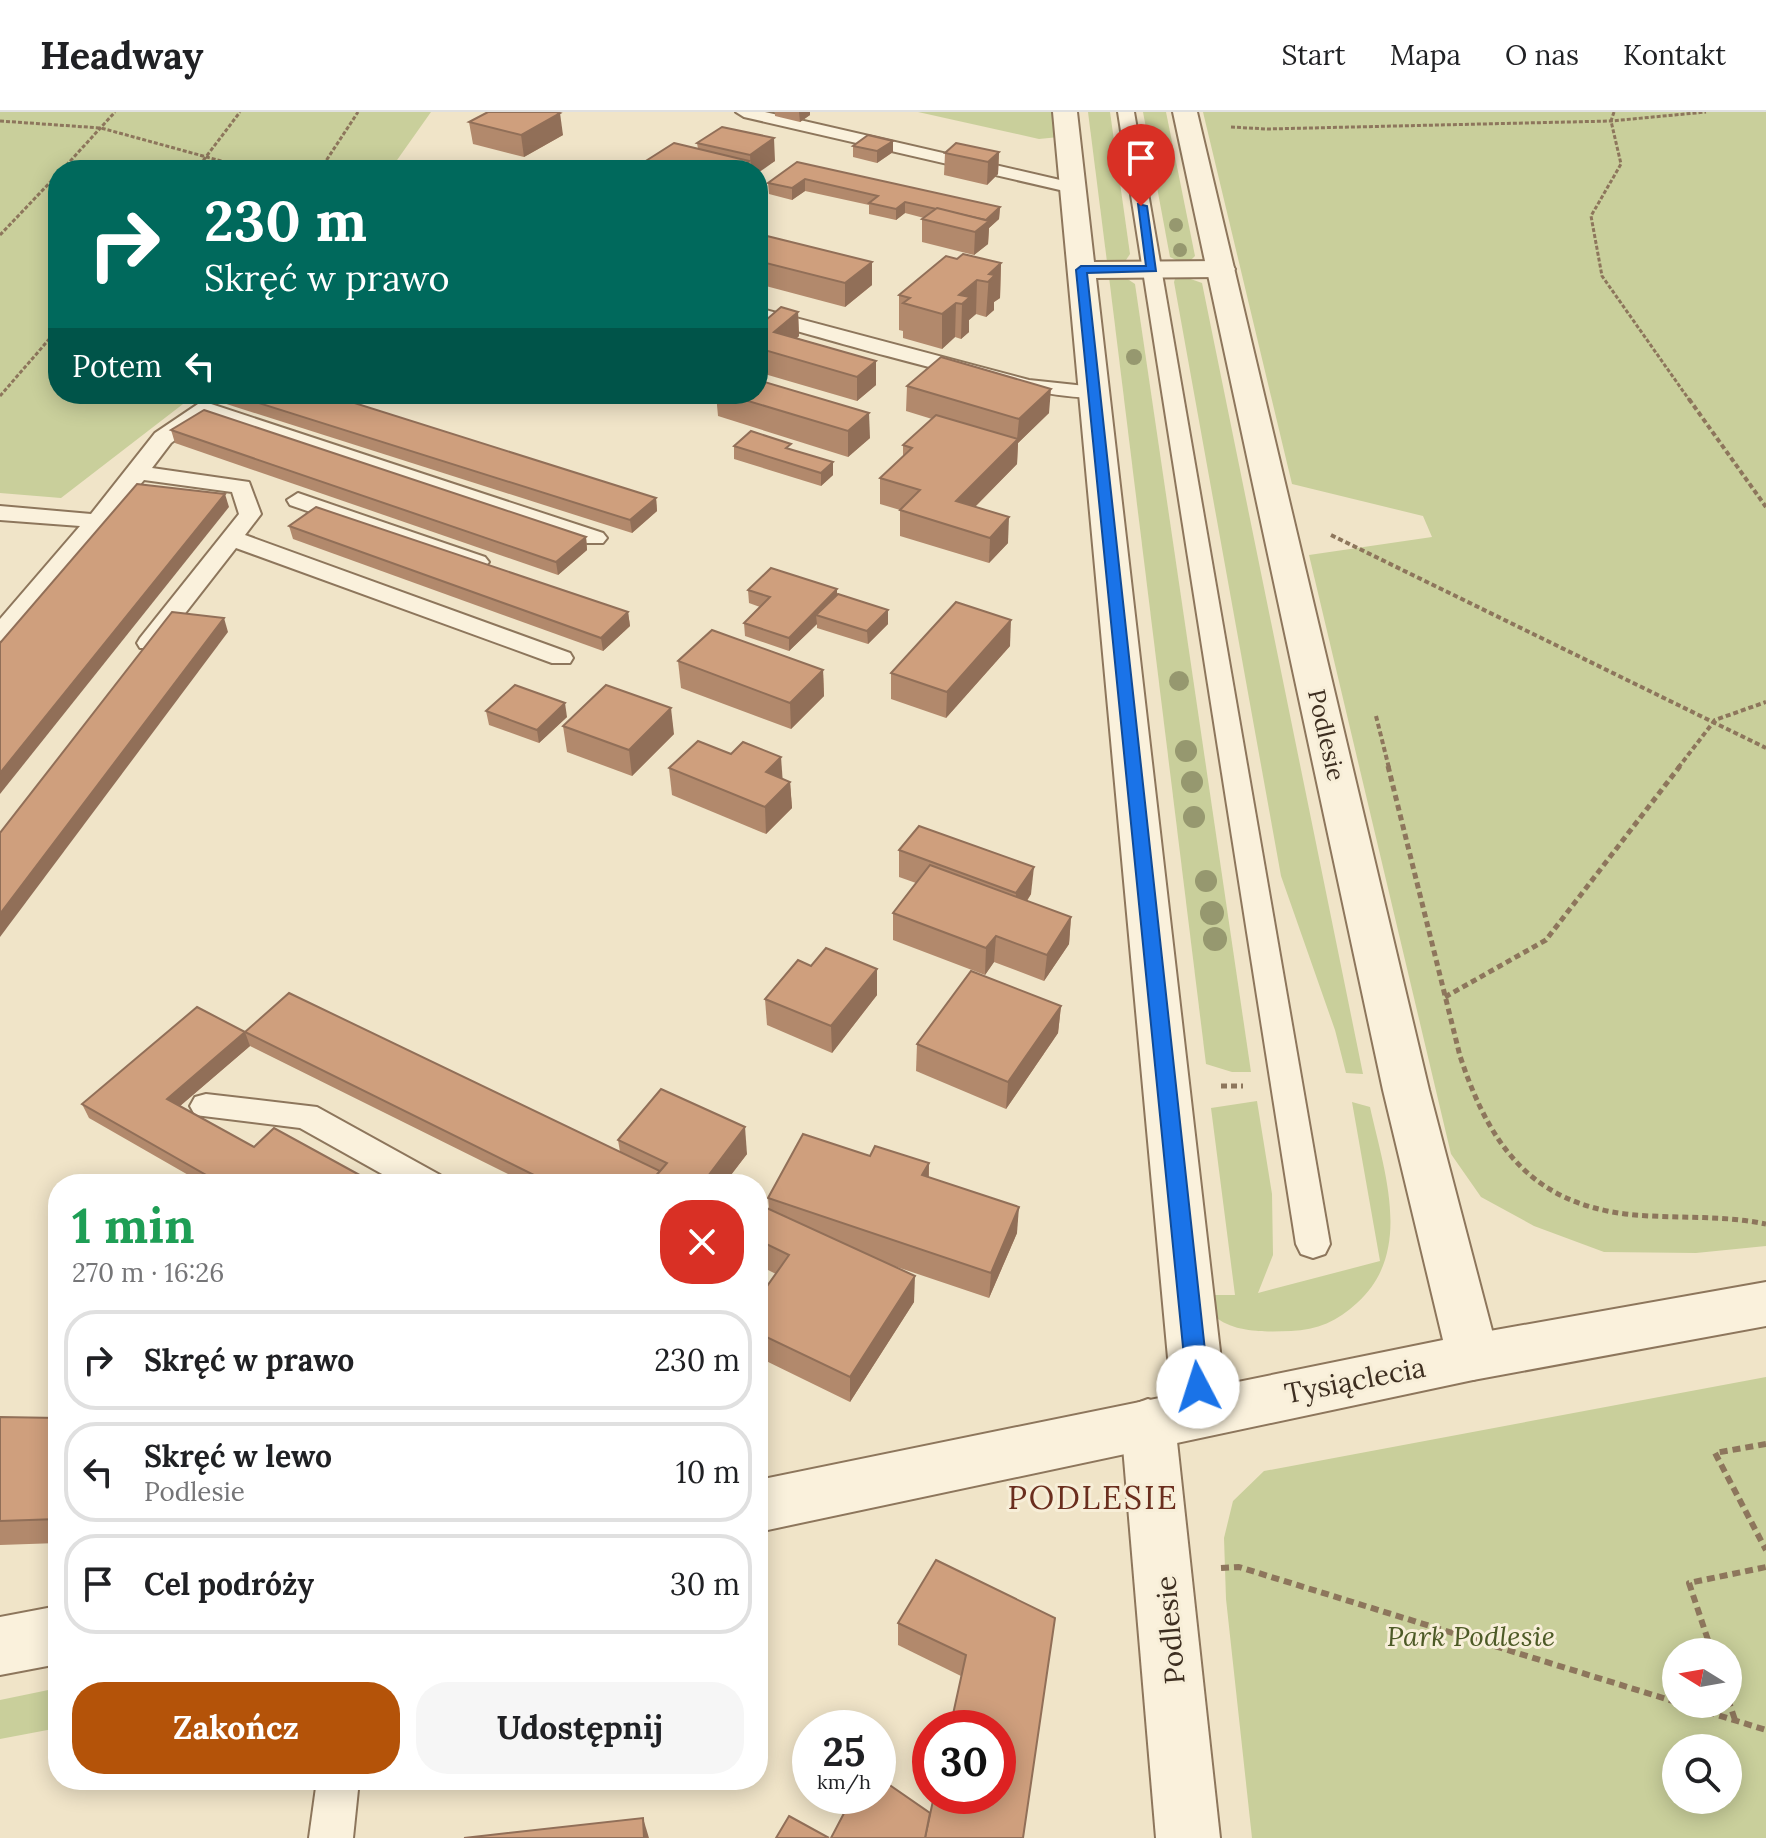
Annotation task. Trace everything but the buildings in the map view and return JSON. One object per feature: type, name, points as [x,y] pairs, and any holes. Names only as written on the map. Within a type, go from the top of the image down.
[{"type":"street","name":"Podlesie","points":[[1065,112],[1095,393],[1174,1417],[1188,1838]]},
{"type":"street","name":"Podlesie","points":[[1185,112],[1406,1090],[1473,1357]]},
{"type":"street","points":[[1081,270],[1221,269]]},
{"type":"street","name":"Tysiąclecia","points":[[768,1504],[1473,1357],[1766,1304]]},
{"type":"street","points":[[0,1646],[48,1637]]},
{"type":"lane","points":[[744,112],[1073,188]]},
{"type":"lane","points":[[1126,112],[1313,1244]]},
{"type":"lane","points":[[768,317],[1028,386],[1095,393]]},
{"type":"lane","points":[[0,634],[138,473],[163,438],[205,408],[595,538]]},
{"type":"lane","points":[[135,661],[250,514],[241,487],[138,473]]},
{"type":"lane","points":[[298,500],[495,568]]},
{"type":"lane","points":[[265,550],[322,508]]},
{"type":"lane","points":[[0,513],[96,521]]},
{"type":"lane","points":[[231,538],[561,658]]},
{"type":"lane","points":[[206,1106],[306,1116],[410,1174]]},
{"type":"lane","points":[[331,1838],[337,1790]]},
{"type":"path","points":[[71,160],[115,112]]},
{"type":"path","points":[[207,158],[240,112]]},
{"type":"path","points":[[327,160],[358,112]]},
{"type":"path","points":[[1614,112],[1611,121],[1621,164],[1591,216],[1602,276],[1766,507]]},
{"type":"path","points":[[1229,126],[1267,129],[1611,121],[1706,112]]},
{"type":"path","points":[[0,121],[101,128],[215,160]]},
{"type":"path","points":[[0,235],[48,185]]},
{"type":"path","points":[[0,396],[48,341]]},
{"type":"path","points":[[1331,535],[1715,720],[1766,748]]},
{"type":"path","points":[[1766,702],[1715,720],[1546,940],[1445,997],[1480,1111],[1498,1143],[1546,1188],[1577,1203],[1612,1214],[1653,1218],[1746,1219],[1766,1224]]},
{"type":"path","points":[[1766,1444],[1715,1453],[1766,1550]]},
{"type":"path","points":[[1212,1568],[1239,1567],[1662,1698]]},
{"type":"path","points":[[1707,1638],[1689,1583],[1766,1567]]},
{"type":"path","points":[[1726,1718],[1766,1730]]},
{"type":"green space","points":[[0,112],[431,112],[397,160],[48,160],[48,404],[183,404],[61,498],[0,493]]},
{"type":"green space","points":[[918,112],[1057,112],[1059,137],[1039,139]]},
{"type":"green space","points":[[1088,112],[1110,112],[1130,254],[1126,260],[1107,262]]},
{"type":"green space","points":[[1143,112],[1166,112],[1195,256],[1190,261],[1170,257]]},
{"type":"green space","points":[[1203,112],[1766,112],[1766,1246],[1696,1253],[1604,1252],[1534,1226],[1481,1197],[1451,1154],[1309,555],[1432,537],[1423,516],[1292,484]]},
{"type":"green space","points":[[1109,277],[1126,278],[1135,284],[1251,1072],[1232,1072],[1206,1064]]},
{"type":"green space","points":[[1185,277],[1202,283],[1363,1074],[1346,1073],[1335,1030],[1281,876],[1174,282]]},
{"type":"green space","points":[[1257,1101],[1272,1194],[1273,1255],[1258,1293],[1380,1261],[1352,1102],[1370,1107],[1382,1157],[1390,1210],[1390,1235],[1385,1260],[1374,1283],[1357,1303],[1335,1320],[1310,1329],[1261,1331],[1231,1326],[1214,1316],[1208,1295],[1235,1295],[1211,1108]]},
{"type":"green space","name":"Park Podlesie","points":[[1766,1377],[1766,1838],[1252,1838],[1226,1599],[1224,1538],[1233,1501],[1264,1471]]},
{"type":"green space","points":[[48,1690],[48,1730],[0,1739],[0,1700]]},
{"type":"district","name":"PODLESIE","points":[[1093,1498]]},
{"type":"route","points":[[1141,206],[1152,269],[1081,270],[1198,1387]]}]
